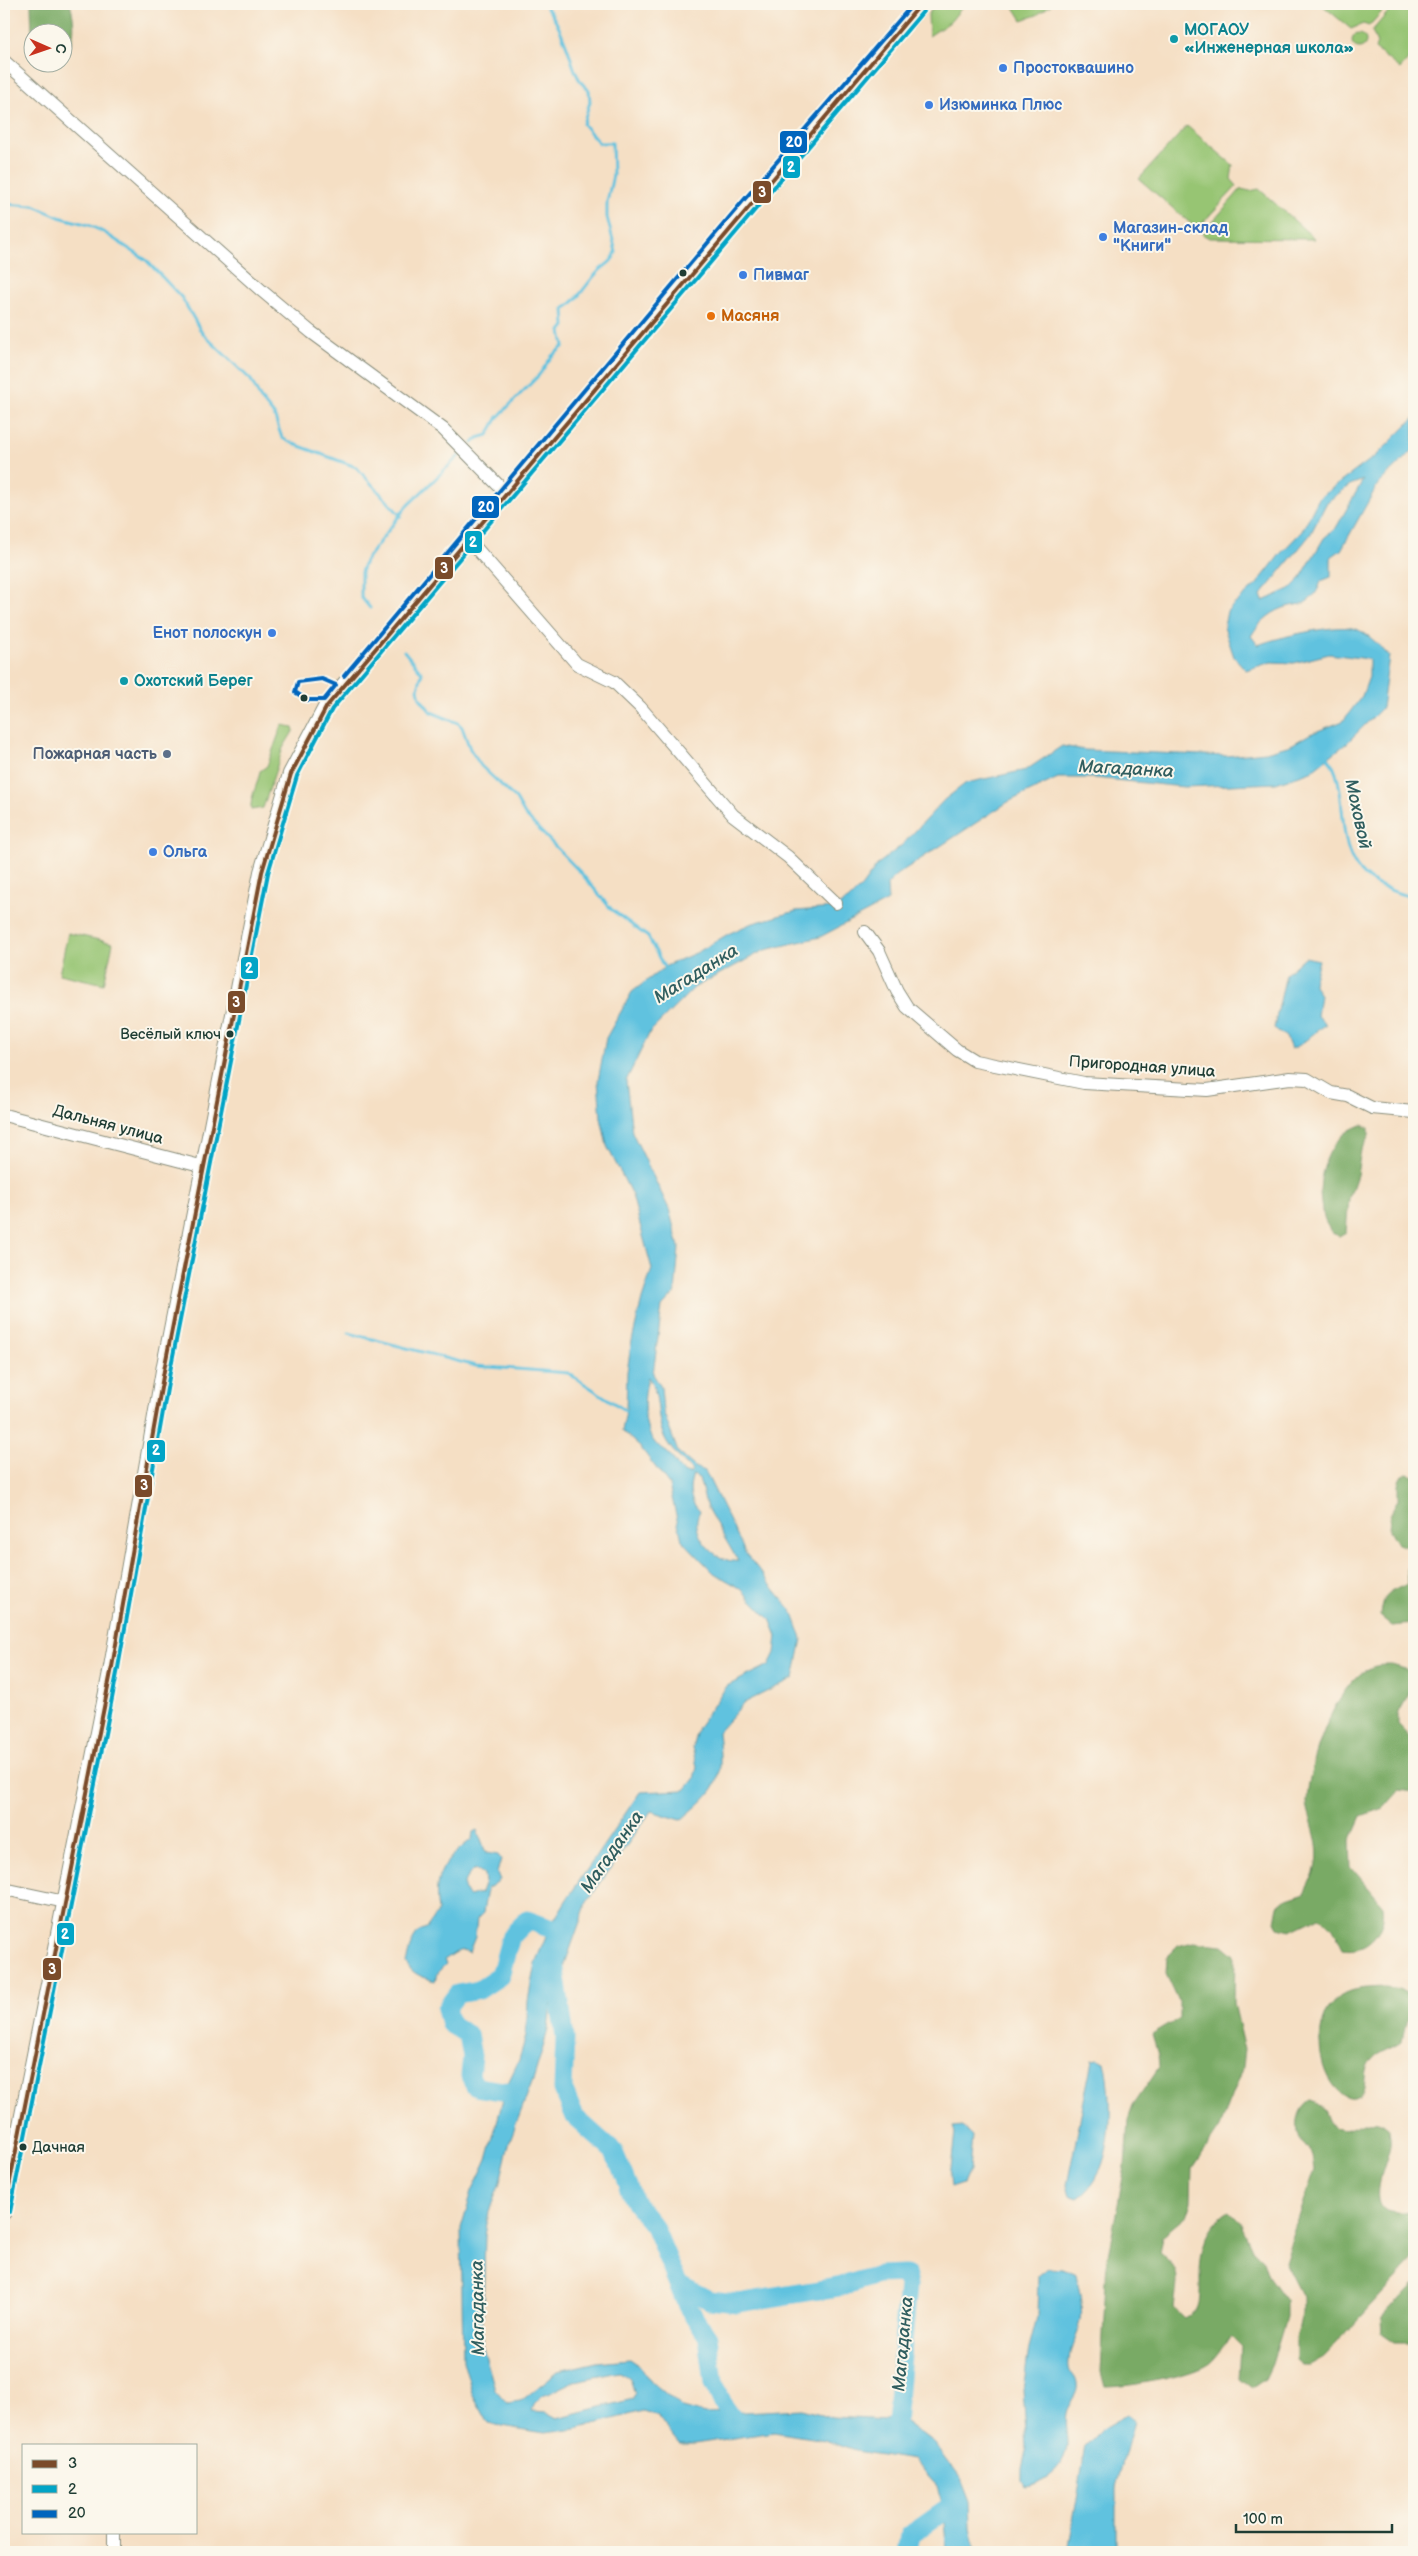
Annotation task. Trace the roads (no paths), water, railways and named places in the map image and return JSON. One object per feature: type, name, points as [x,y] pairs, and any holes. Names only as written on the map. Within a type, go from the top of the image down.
[{"type":"main road","points":[[4,2211],[112,1667],[165,1365],[262,872],[291,774],[327,706],[469,540],[742,212],[921,4]]},
{"type":"street","points":[[4,61],[262,291],[311,332],[443,429],[506,494]]},
{"type":"street","points":[[469,540],[577,664],[614,682],[640,707],[733,815],[788,857],[836,903]]},
{"type":"street","name":"Пригородная улица","points":[[865,932],[879,951],[896,991],[907,1007],[957,1050],[976,1061],[1084,1083],[1207,1090],[1290,1078],[1307,1079],[1331,1093],[1348,1096],[1372,1108],[1414,1112]]},
{"type":"street","name":"Дальняя улица","points":[[4,1115],[204,1167]]},
{"type":"street","points":[[4,1889],[65,1902]]},
{"type":"street","points":[[114,2534],[114,2552]]},
{"type":"water","points":[[1414,418],[1414,449],[1378,484],[1341,550],[1331,557],[1331,577],[1321,581],[1315,594],[1307,601],[1278,610],[1268,617],[1251,636],[1258,645],[1305,632],[1331,628],[1352,628],[1367,635],[1389,656],[1382,708],[1347,743],[1311,771],[1276,783],[1184,787],[1095,778],[1058,778],[1008,802],[896,875],[887,885],[888,901],[820,937],[765,950],[695,987],[650,1032],[626,1081],[632,1132],[669,1209],[679,1247],[675,1293],[662,1307],[653,1374],[661,1387],[663,1411],[678,1452],[695,1467],[705,1471],[746,1554],[792,1611],[802,1639],[794,1678],[744,1703],[718,1732],[720,1749],[719,1774],[716,1783],[704,1800],[681,1820],[651,1811],[587,1902],[551,2003],[548,2030],[534,2077],[510,2140],[499,2186],[489,2211],[485,2236],[482,2344],[495,2389],[507,2403],[521,2401],[558,2371],[597,2362],[629,2359],[641,2367],[652,2382],[683,2408],[705,2414],[802,2409],[832,2417],[905,2421],[934,2443],[961,2479],[970,2502],[971,2527],[976,2552],[947,2552],[942,2503],[937,2486],[913,2460],[856,2451],[824,2440],[774,2432],[694,2444],[680,2444],[657,2416],[643,2411],[576,2429],[545,2433],[489,2424],[472,2393],[463,2361],[461,2228],[472,2191],[487,2159],[507,2085],[519,2060],[526,2036],[528,2001],[535,1963],[551,1925],[640,1792],[685,1790],[694,1779],[697,1766],[692,1748],[698,1727],[727,1686],[769,1665],[775,1653],[777,1636],[770,1619],[740,1588],[714,1573],[682,1540],[669,1485],[641,1448],[622,1431],[626,1411],[627,1372],[631,1345],[642,1299],[652,1269],[632,1195],[607,1146],[601,1118],[598,1081],[606,1038],[632,992],[666,966],[698,952],[728,934],[750,924],[796,911],[834,908],[848,900],[862,886],[878,864],[902,845],[944,800],[966,783],[1026,770],[1062,746],[1085,750],[1227,756],[1266,752],[1291,745],[1310,734],[1343,721],[1362,696],[1369,677],[1369,659],[1329,654],[1294,663],[1271,662],[1246,670],[1234,657],[1224,627],[1227,611],[1257,584],[1281,553],[1302,531],[1319,498],[1378,454]],"holes":[[[1363,480],[1336,528],[1324,538],[1300,579],[1290,589],[1263,601],[1261,595],[1310,535],[1327,502],[1350,485]],[[648,1377],[656,1397],[663,1434],[672,1449],[692,1471],[690,1474],[681,1470],[671,1456],[658,1446],[651,1437],[644,1412]],[[693,1475],[699,1478],[707,1508],[738,1561],[729,1561],[712,1552],[700,1536],[697,1528],[697,1519],[700,1511],[690,1494]],[[620,2372],[630,2379],[635,2395],[633,2399],[557,2418],[546,2412],[532,2411],[534,2405],[543,2396],[574,2381]]]},
{"type":"water","points":[[1305,957],[1319,960],[1313,983],[1320,995],[1317,1016],[1326,1024],[1295,1048],[1291,1049],[1286,1037],[1274,1028],[1286,974]]},
{"type":"water","points":[[477,1830],[486,1853],[498,1855],[501,1859],[497,1873],[500,1880],[487,1889],[483,1913],[477,1919],[475,1937],[469,1952],[462,1950],[444,1960],[446,1964],[437,1973],[435,1981],[415,1973],[406,1963],[410,1947],[414,1937],[427,1928],[438,1910],[437,1887],[443,1869],[454,1854],[472,1839],[473,1832]],"holes":[[[475,1869],[484,1875],[485,1882],[481,1893],[468,1896],[464,1888],[466,1878]]]},
{"type":"water","points":[[1098,2059],[1105,2062],[1108,2078],[1110,2096],[1109,2136],[1099,2173],[1090,2187],[1078,2198],[1070,2195],[1067,2185],[1092,2060]]},
{"type":"water","points":[[962,2126],[972,2136],[969,2170],[963,2183],[951,2187],[950,2177],[955,2133],[953,2127]]},
{"type":"water","points":[[1048,2268],[1062,2269],[1076,2275],[1081,2321],[1071,2351],[1069,2369],[1076,2382],[1077,2389],[1066,2413],[1067,2444],[1063,2460],[1059,2467],[1048,2477],[1025,2486],[1022,2480],[1022,2469],[1027,2446],[1023,2390],[1029,2348],[1037,2317],[1038,2276]]},
{"type":"water","points":[[1128,2414],[1134,2421],[1116,2487],[1116,2552],[1068,2552],[1086,2445],[1101,2430]]},
{"type":"waterway","points":[[473,443],[478,438],[488,435],[498,417],[539,375],[552,356],[564,346],[561,331],[565,326],[564,309],[574,301],[597,273],[610,262],[616,252],[607,217],[607,202],[613,175],[612,143],[599,143],[583,124],[590,102],[589,90],[580,80],[561,32],[544,4]]},
{"type":"waterway","points":[[4,204],[34,206],[59,217],[89,225],[105,233],[146,260],[182,298],[202,333],[251,380],[260,398],[274,415],[282,438],[356,467],[401,516]]},
{"type":"waterway","points":[[370,608],[361,597],[361,572],[365,561],[406,507],[459,456]]},
{"type":"waterway","points":[[404,651],[422,673],[418,689],[420,698],[431,712],[458,723],[462,727],[470,749],[481,766],[516,799],[525,815],[581,873],[612,910],[648,937],[664,967]]},
{"type":"waterway","name":"Моховой","points":[[1326,755],[1335,770],[1340,788],[1347,846],[1354,863],[1366,877],[1385,888],[1403,895],[1414,896]]},
{"type":"waterway","points":[[349,1333],[476,1366],[568,1373],[626,1411]]},
{"type":"waterway","points":[[516,2093],[476,2087],[470,2076],[472,2056],[468,2035],[450,2024],[446,2009],[457,1994],[479,1990],[500,1976],[511,1936],[527,1920],[560,1932]]},
{"type":"waterway","name":"Магаданка","points":[[554,1963],[565,2038],[563,2089],[575,2117],[614,2152],[635,2203],[654,2226],[687,2306],[708,2337],[714,2383],[724,2406],[736,2423]]},
{"type":"waterway","name":"Магаданка","points":[[678,2284],[709,2300],[738,2303],[838,2287],[878,2275],[905,2274],[908,2285],[896,2424],[899,2438],[904,2442]]},
{"type":"waterway","points":[[907,2552],[910,2535],[957,2502]]},
{"type":"place","name":"МОГАОУ «Инженерная школа»","points":[[1174,39]]},
{"type":"place","name":"Простоквашино","points":[[1003,68]]},
{"type":"place","name":"Изюминка Плюс","points":[[929,105]]},
{"type":"place","name":"Магазин-склад \"Книги\"","points":[[1103,237]]},
{"type":"place","name":"Пивмаг","points":[[743,275]]},
{"type":"place","name":"Масяня","points":[[711,316]]},
{"type":"place","name":"Енот полоскун","points":[[272,633]]},
{"type":"place","name":"Охотский Берег","points":[[124,681]]},
{"type":"place","name":"Пожарная часть","points":[[167,754]]},
{"type":"place","name":"Ольга","points":[[153,852]]},
{"type":"place","name":"Весёлый ключ","points":[[230,1034]]},
{"type":"place","name":"Дачная","points":[[23,2147]]}]
